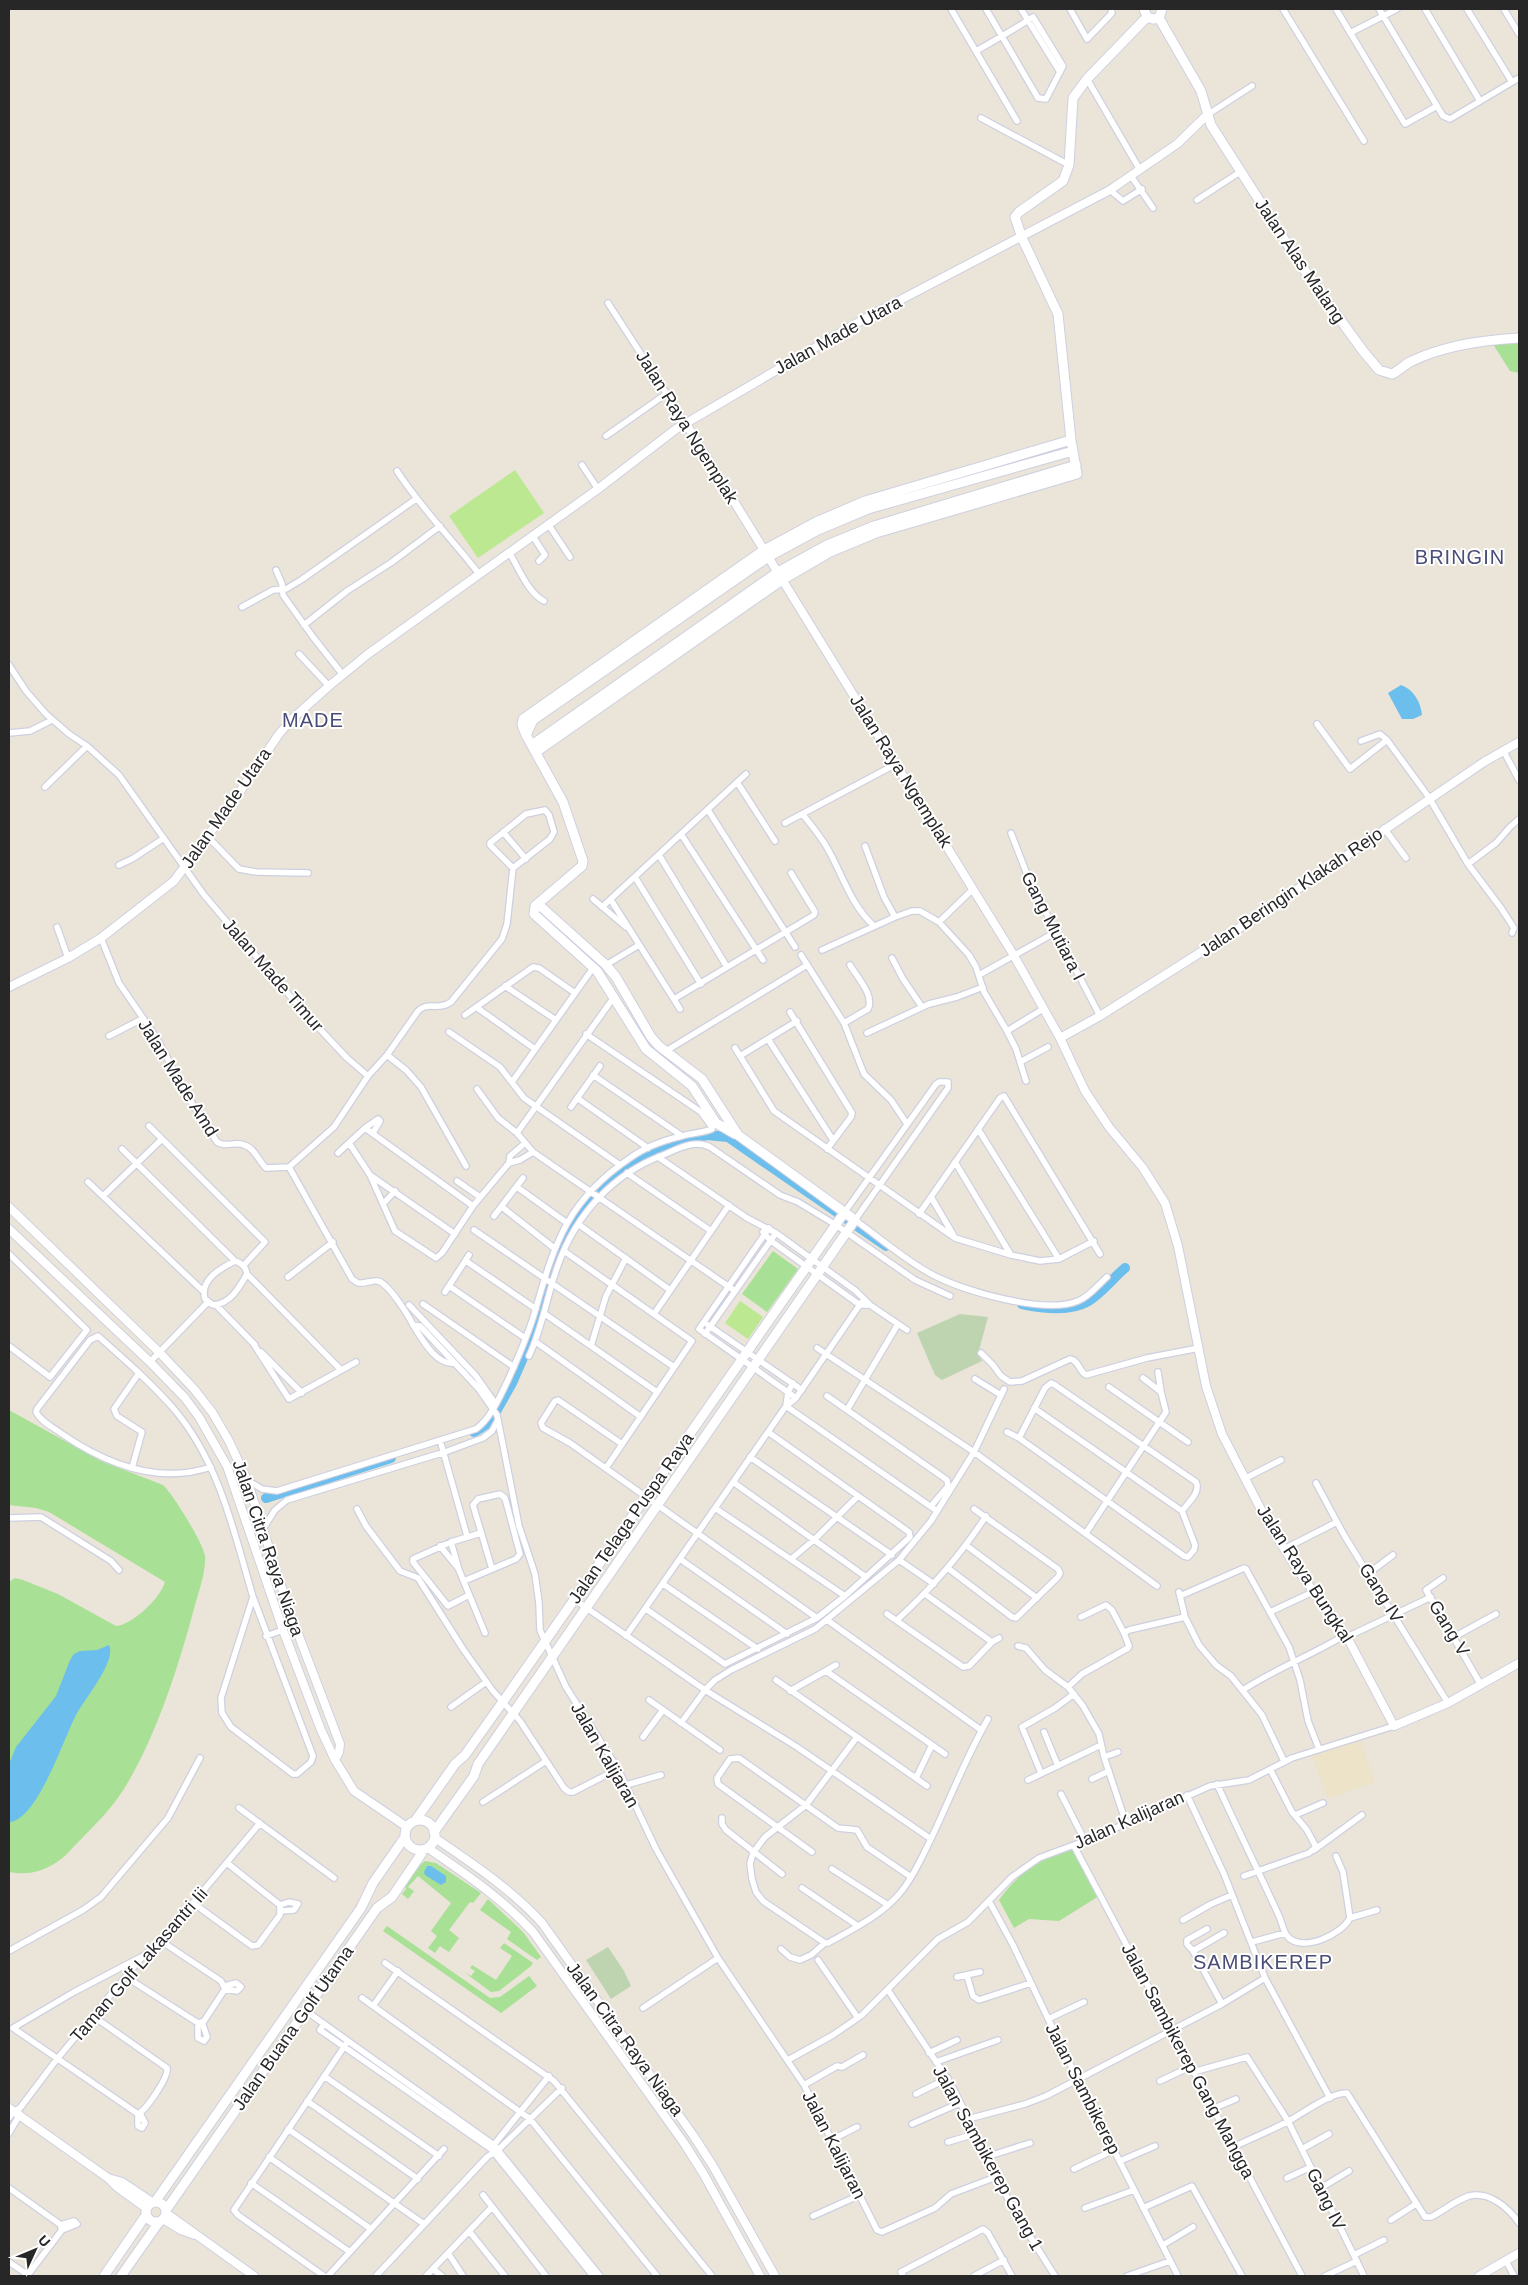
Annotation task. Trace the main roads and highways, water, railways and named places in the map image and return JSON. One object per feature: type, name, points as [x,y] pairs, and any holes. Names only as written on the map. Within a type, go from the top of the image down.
[{"type":"main road","points":[[534,748],[780,576],[827,546],[874,526],[1076,465],[1071,440],[1058,314],[1015,220],[1017,215],[1060,185],[1066,175],[1069,165],[1071,106],[1077,92],[1146,13],[1153,19],[1160,13]]},
{"type":"main road","name":"Jalan Alas Malang","points":[[1160,13],[1201,91],[1207,115],[1240,172],[1328,306],[1363,352],[1383,372],[1392,374],[1416,359],[1459,345],[1519,338]]},
{"type":"main road","points":[[844,1214],[738,1135],[717,1126],[692,1086],[641,1043],[614,996],[593,968],[536,917],[533,911],[538,904],[582,866],[583,861],[563,802],[526,735],[522,725],[524,716],[816,522],[865,501],[1071,440]]},
{"type":"main road","points":[[781,545],[868,509],[1073,451]]},
{"type":"main road","points":[[781,545],[794,567]]},
{"type":"main road","points":[[526,735],[533,720],[766,554]]},
{"type":"main road","points":[[538,904],[606,965],[616,977],[651,1036],[666,1051],[702,1079],[717,1126]]},
{"type":"main road","name":"Jalan Telaga Puspa Raya","points":[[411,1824],[455,1764],[465,1755],[502,1703],[844,1214],[854,1222],[478,1764],[474,1776],[435,1835]]},
{"type":"main road","points":[[465,1755],[478,1764]]},
{"type":"main road","points":[[427,1822],[435,1835],[426,1849],[412,1848],[405,1837],[411,1824],[427,1822]]},
{"type":"main road","name":"Jalan Buana Golf Utama","points":[[104,2276],[150,2207],[366,1900],[373,1883],[405,1837]]},
{"type":"main road","name":"Jalan Buana Golf Utama","points":[[121,2276],[377,1908],[392,1897],[426,1849]]},
{"type":"main road","points":[[366,1900],[377,1908]]},
{"type":"main road","points":[[163,2205],[164,2216],[153,2222],[150,2207],[163,2205]]},
{"type":"water","points":[[1401,685],[1416,697],[1422,715],[1413,719],[1402,719],[1388,693]]},
{"type":"water","points":[[109,1645],[110,1652],[104,1670],[76,1715],[49,1777],[30,1808],[19,1818],[9,1822],[9,1764],[16,1747],[56,1696],[74,1654],[80,1651],[97,1650]]},
{"type":"water","points":[[427,1866],[431,1866],[446,1876],[446,1882],[441,1885],[425,1875],[424,1872]]},
{"type":"waterway","points":[[474,1432],[490,1422],[512,1383],[536,1328],[562,1245],[592,1198],[625,1168],[658,1148],[707,1135],[728,1137],[886,1246]]},
{"type":"waterway","points":[[1022,1304],[1055,1308],[1080,1305],[1097,1295],[1125,1268]]},
{"type":"waterway","points":[[266,1498],[391,1458]]},
{"type":"district","name":"BRINGIN","points":[[1460,557]]},
{"type":"district","name":"MADE","points":[[313,720]]},
{"type":"district","name":"SAMBIKEREP","points":[[1263,1962]]}]
